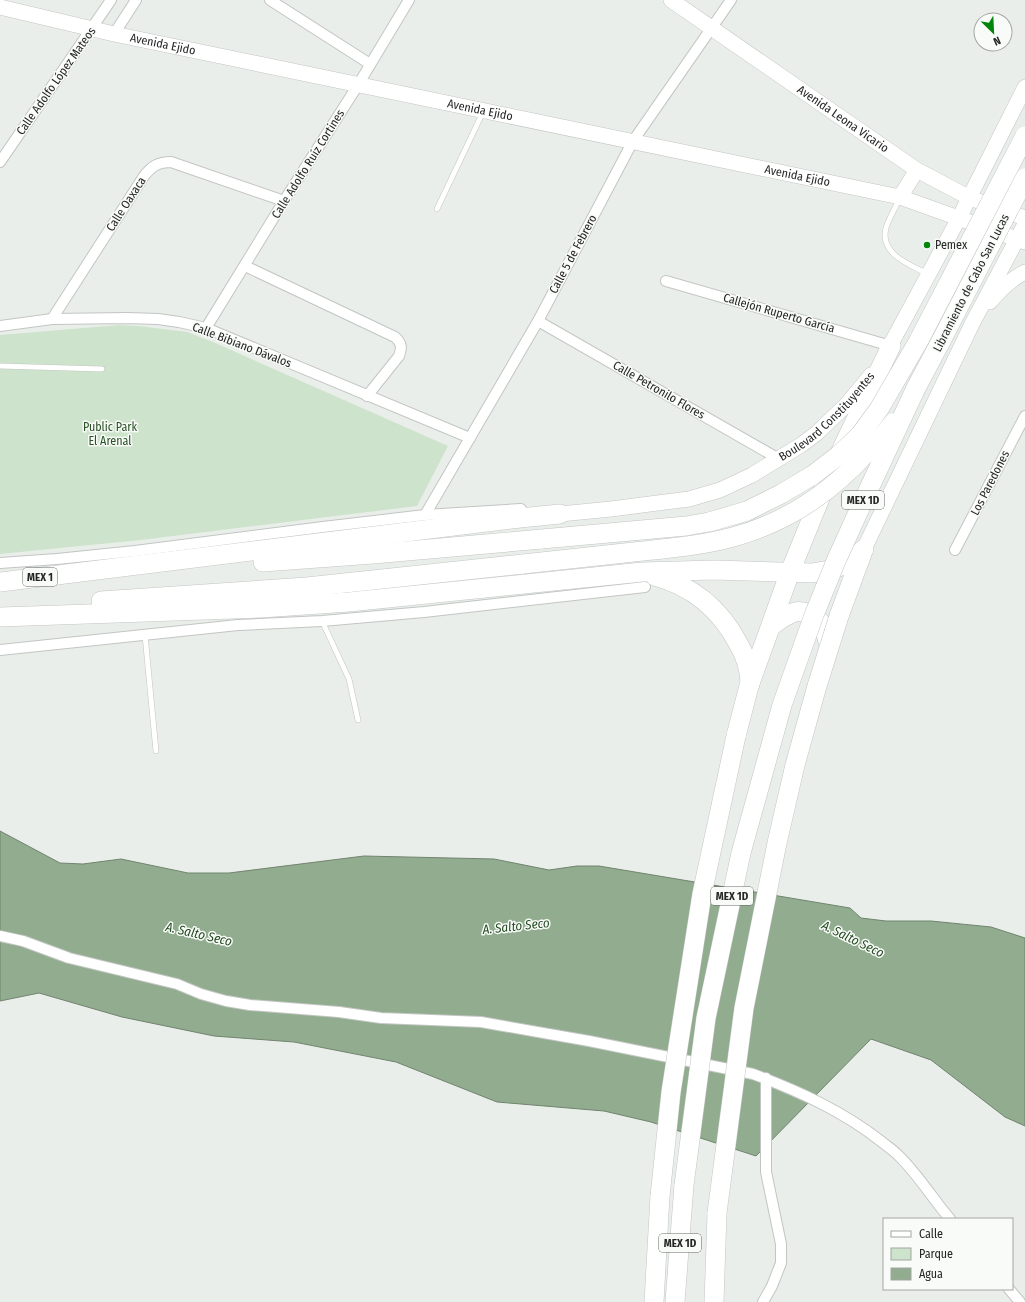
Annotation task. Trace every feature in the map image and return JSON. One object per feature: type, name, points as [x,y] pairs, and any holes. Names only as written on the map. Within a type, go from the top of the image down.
[{"type":"highway","points":[[81,572],[208,566],[373,554],[686,526],[709,522],[747,511],[813,475],[834,459],[860,435],[879,409],[918,342],[1025,136]]},
{"type":"highway","name":"Libramiento de Cabo San Lucas","points":[[916,388],[1025,178]]},
{"type":"highway","name":"MEX 1D","points":[[654,1302],[660,1196],[672,1092],[702,894],[736,736],[749,686],[790,572],[829,476],[891,346]]},
{"type":"highway","points":[[0,611],[108,601],[307,587],[672,548],[733,538],[776,522],[808,505],[843,478],[861,460],[891,425],[916,388]]},
{"type":"highway","name":"MEX 1D","points":[[675,1302],[684,1184],[695,1096],[708,1011],[741,854],[782,705],[814,615],[836,561],[916,388]]},
{"type":"highway","points":[[81,572],[560,514]]},
{"type":"highway","points":[[0,618],[261,608],[644,580],[714,570],[812,573],[835,568],[851,561],[864,549]]},
{"type":"highway","points":[[714,1302],[717,1213],[744,1008],[775,851],[795,765],[829,645],[864,549]]},
{"type":"highway","name":"MEX 1","points":[[0,582],[81,572]]},
{"type":"highway","points":[[644,580],[674,582],[697,595],[719,614],[743,651],[749,673],[749,686]]},
{"type":"highway","points":[[771,626],[796,612],[808,613],[820,622],[826,633],[829,645]]},
{"type":"street","name":"Calle Adolfo López Mateos","points":[[2,156],[112,0]]},
{"type":"street","name":"Calle Adolfo López Mateos","points":[[114,34],[136,0]]},
{"type":"street","points":[[270,0],[370,64]]},
{"type":"street","name":"Calle Adolfo Ruíz Cortines","points":[[206,328],[284,201],[358,85],[409,0]]},
{"type":"street","name":"Avenida Leona Vicario","points":[[671,0],[917,170],[970,198],[1025,218]]},
{"type":"street","name":"Calle 5 de Febrero","points":[[425,515],[538,320],[633,141],[731,0]]},
{"type":"street","name":"Avenida Ejido","points":[[0,7],[114,34],[900,197],[959,218]]},
{"type":"street","name":"Boulevard Constituyentes","points":[[560,514],[689,499],[720,490],[752,476],[817,433],[862,387],[891,346],[970,198],[1025,87]]},
{"type":"street","points":[[996,145],[995,156],[998,168],[1004,177],[1011,183],[1025,185]]},
{"type":"street","name":"Calle Oaxaca","points":[[52,319],[144,176],[150,168],[156,164],[171,162],[284,201]]},
{"type":"street","points":[[900,197],[917,170]]},
{"type":"street","points":[[959,218],[1021,240]]},
{"type":"street","points":[[864,549],[969,330],[1021,240],[1025,224]]},
{"type":"street","points":[[245,266],[388,334],[399,341],[401,351],[399,356],[367,396]]},
{"type":"street","points":[[969,330],[1003,287],[1015,277],[1025,272]]},
{"type":"street","name":"Callejón Ruperto García","points":[[666,281],[891,346]]},
{"type":"street","points":[[910,308],[916,303],[931,297],[951,299],[960,304],[966,314],[969,330]]},
{"type":"street","name":"Calle Bibiano Dávalos","points":[[0,326],[52,319],[127,318],[158,319],[206,328],[470,438]]},
{"type":"street","name":"Calle Petronilo Flores","points":[[538,320],[779,459]]},
{"type":"street","name":"Los Paredones","points":[[955,550],[1025,416]]},
{"type":"street","points":[[0,563],[135,551],[425,515],[550,507],[557,510],[560,514]]},
{"type":"street","points":[[0,650],[238,625],[322,621],[432,611],[644,580]]},
{"type":"street","points":[[0,936],[70,958],[177,984],[202,994],[232,1002],[250,1005],[339,1012],[381,1018],[481,1022],[589,1041],[745,1072],[766,1078],[832,1108],[866,1130],[898,1154],[915,1173],[949,1218]]},
{"type":"street","points":[[763,1302],[772,1286],[781,1263],[781,1244],[766,1172],[766,1078]]},
{"type":"street","points":[[1010,1290],[1020,1302]]},
{"type":"lane","points":[[438,209],[484,110]]},
{"type":"lane","points":[[900,197],[886,228],[885,238],[887,245],[894,255],[929,275]]},
{"type":"lane","points":[[0,366],[102,369]]},
{"type":"lane","points":[[322,621],[349,679],[358,720]]},
{"type":"lane","points":[[145,635],[156,751]]},
{"type":"green space","name":"Public Park El Arenal","points":[[119,325],[187,332],[213,342],[448,446],[417,506],[141,540],[0,554],[0,335]]},
{"type":"water","name":"A. Salto Seco","points":[[0,831],[60,863],[83,864],[121,859],[188,873],[229,873],[364,856],[494,859],[549,870],[577,866],[599,866],[850,908],[861,918],[886,921],[931,921],[991,927],[1025,938],[1025,1126],[1005,1117],[931,1060],[871,1039],[756,1156],[651,1122],[604,1111],[497,1102],[396,1062],[294,1042],[214,1036],[122,1017],[39,993],[0,1001]]},
{"type":"place","name":"Pemex","points":[[927,245]]}]
